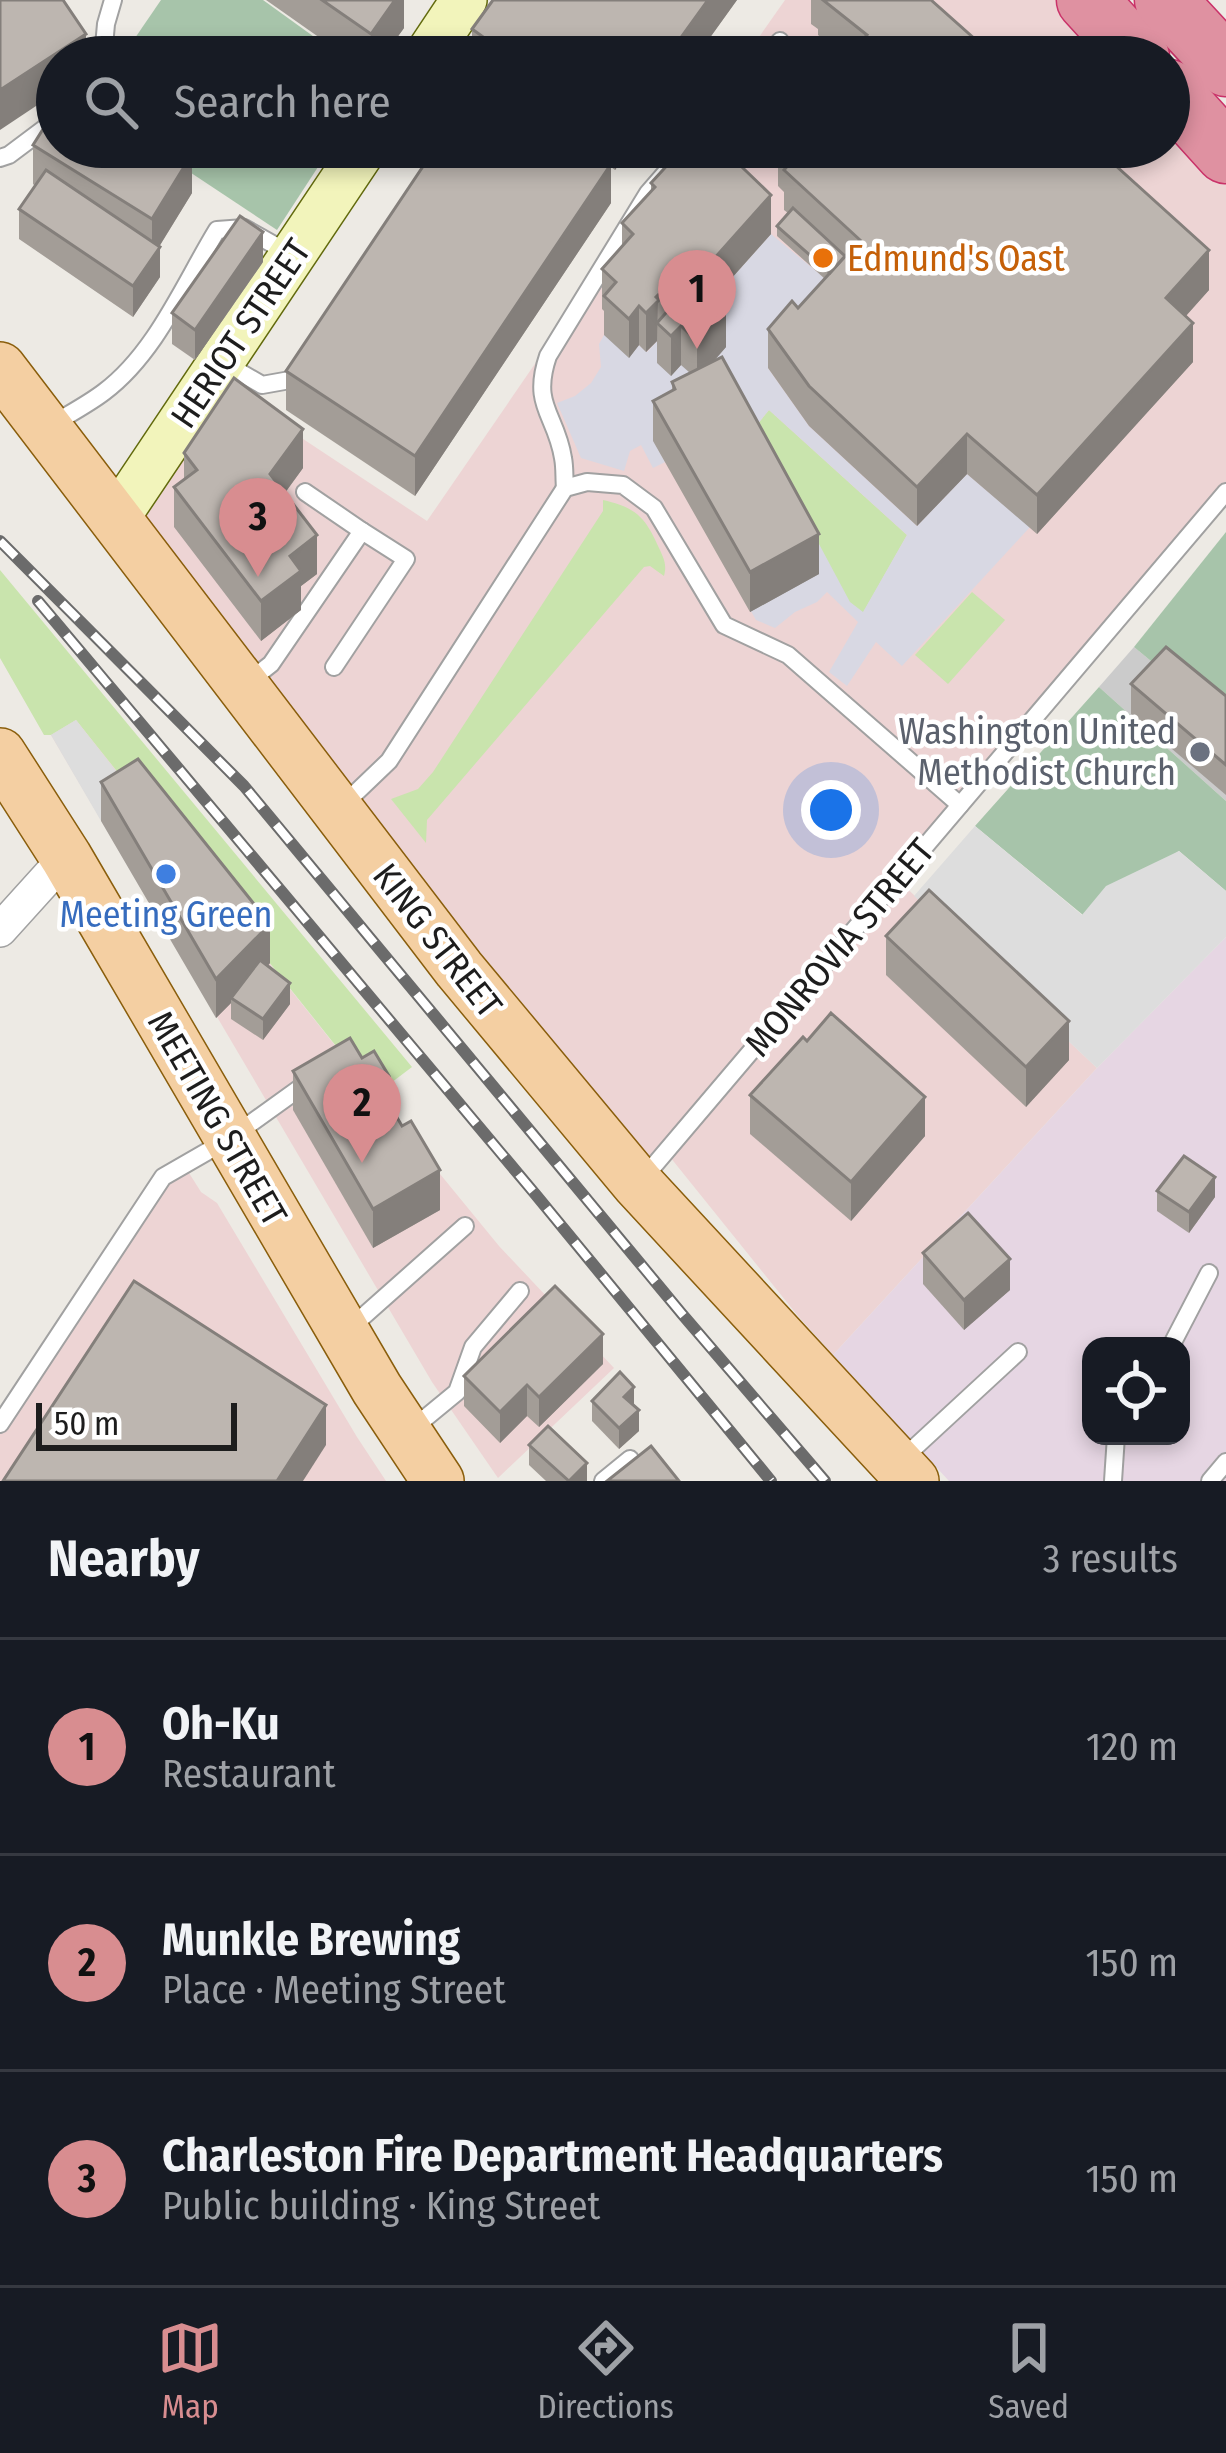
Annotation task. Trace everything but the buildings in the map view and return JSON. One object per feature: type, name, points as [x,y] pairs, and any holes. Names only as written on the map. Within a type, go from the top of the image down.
[{"type":"highway","points":[[1087,0],[1120,36]]},
{"type":"highway","points":[[1165,0],[1226,66]]},
{"type":"highway","points":[[1190,113],[1226,153]]},
{"type":"main road","name":"KING STREET","points":[[0,368],[459,969],[638,1184],[905,1473]]},
{"type":"main road","name":"MEETING STREET","points":[[0,754],[66,857],[344,1333],[438,1481]]},
{"type":"street","points":[[440,36],[464,0]]},
{"type":"street","name":"HERIOT STREET","points":[[115,520],[351,168]]},
{"type":"street","points":[[0,930],[66,857]]},
{"type":"lane","points":[[105,36],[113,0]]},
{"type":"lane","points":[[0,158],[36,135]]},
{"type":"lane","points":[[338,811],[389,761],[565,488],[563,456],[542,399],[541,378],[548,356],[648,193],[670,168]]},
{"type":"lane","points":[[46,428],[106,391],[133,365],[166,321],[218,230],[244,228],[292,255]]},
{"type":"lane","points":[[221,362],[262,385],[290,380],[312,352]]},
{"type":"lane","points":[[565,488],[587,482],[623,485],[654,508],[724,626],[788,655],[960,805]]},
{"type":"lane","points":[[305,491],[406,560],[334,667]]},
{"type":"lane","name":"MONROVIA STREET","points":[[638,1184],[1226,492]]},
{"type":"lane","points":[[243,686],[271,664],[362,531]]},
{"type":"lane","points":[[0,1424],[163,1177],[230,1139],[324,1070]]},
{"type":"lane","points":[[344,1333],[465,1226]]},
{"type":"lane","points":[[1176,1337],[1209,1273]]},
{"type":"lane","points":[[407,1434],[457,1392],[473,1347],[520,1291]]},
{"type":"lane","points":[[905,1473],[1018,1352]]},
{"type":"lane","points":[[1113,1481],[1115,1445]]},
{"type":"lane","points":[[604,1481],[630,1459]]},
{"type":"lane","points":[[1210,1481],[1226,1462]]},
{"type":"shaded area","points":[[785,0],[1087,0],[1120,36],[760,36]]},
{"type":"shaded area","points":[[1190,113],[1226,153],[1226,492],[897,879],[1097,1068],[833,1355],[666,1152],[638,1184],[118,515],[211,378],[427,521],[670,168],[1190,168]]},
{"type":"shaded area","points":[[771,234],[833,285],[768,368],[809,426],[917,526],[967,474],[1030,527],[902,666],[876,642],[847,686],[829,672],[858,622],[827,592],[775,628],[756,620],[654,441],[665,462],[653,468],[641,445],[630,451],[624,471],[581,458],[557,403],[591,383],[601,367],[599,344],[604,335],[647,352],[659,339],[671,375],[681,365],[695,319]],"holes":[[[769,410],[907,535],[863,612],[850,602],[756,426]]]},
{"type":"shaded area","name":"Washington United Methodist Church","points":[[1134,647],[1226,723],[1226,801],[1099,687]]},
{"type":"shaded area","points":[[76,720],[499,1246],[614,1368],[498,1478],[432,1382],[51,735]]},
{"type":"shaded area","points":[[76,720],[138,799],[101,821],[51,735]]},
{"type":"shaded area","points":[[975,826],[1082,915],[1106,886],[1179,851],[1226,891],[1226,937],[1097,1068],[914,896]]},
{"type":"shaded area","points":[[1226,937],[1226,1481],[949,1481],[833,1355],[1097,1068]]},
{"type":"shaded area","points":[[184,1165],[201,1192],[217,1203],[386,1481],[0,1481],[0,1423],[163,1177]]},
{"type":"green space","points":[[161,0],[263,0],[313,36],[136,36]]},
{"type":"green space","points":[[184,168],[317,168],[277,230]]},
{"type":"green space","points":[[769,410],[907,535],[863,613],[849,602],[756,426]]},
{"type":"green space","points":[[603,500],[644,521],[664,559],[664,576],[644,567],[427,820],[426,843],[391,799],[418,789],[433,772],[603,511]]},
{"type":"green space","points":[[1226,532],[1226,723],[1134,647]]},
{"type":"green space","points":[[0,570],[412,1067],[375,1095],[76,720],[44,735],[0,658]]},
{"type":"green space","points":[[972,592],[1005,620],[948,684],[915,655]]},
{"type":"green space","points":[[1099,687],[1226,801],[1226,891],[1179,851],[1083,915],[975,826]]},
{"type":"railway","points":[[0,541],[244,786],[825,1481]]},
{"type":"railway","points":[[38,601],[771,1481]]},
{"type":"place","name":"Edmund's Oast","points":[[823,258]]},
{"type":"place","name":"Oh-Ku","points":[[697,349]]},
{"type":"place","name":"Charleston Fire Department Headquarters","points":[[258,577]]},
{"type":"place","name":"Washington United Methodist Church","points":[[1200,752]]},
{"type":"place","name":"Meeting Green","points":[[166,874]]},
{"type":"place","name":"Munkle Brewing","points":[[362,1163]]}]
